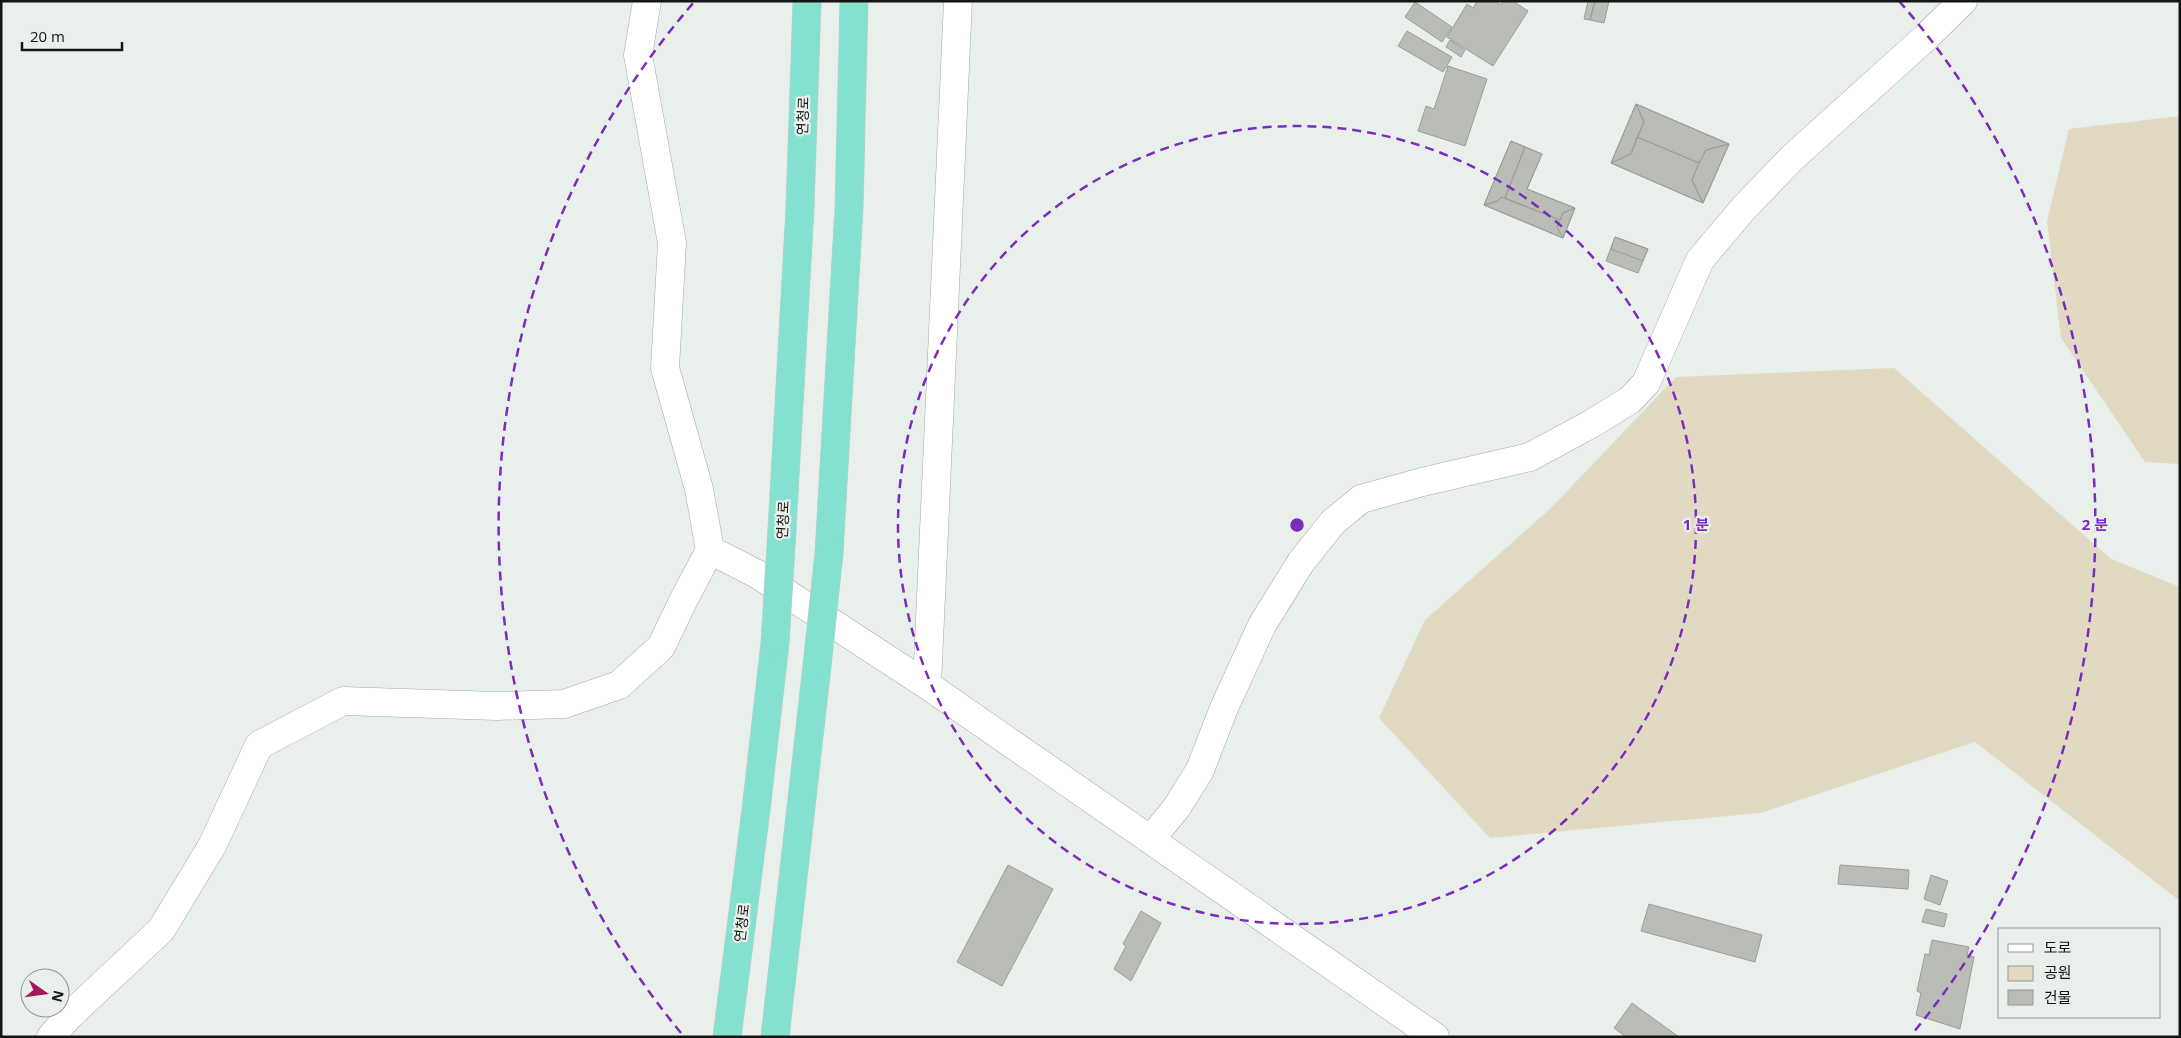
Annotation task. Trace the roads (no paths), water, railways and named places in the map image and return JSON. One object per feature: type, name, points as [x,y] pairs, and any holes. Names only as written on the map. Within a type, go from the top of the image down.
[{"type":"highway","name":"연청로","points":[[727,1037],[775,643],[800,208],[807,1]]},
{"type":"highway","points":[[776,1037],[829,553],[849,208],[854,1]]},
{"type":"street","points":[[51,1037],[69,1016],[161,930],[212,846],[259,745],[343,701],[497,706],[564,704],[619,685],[661,647],[710,550],[699,489],[665,368],[672,243],[638,55],[647,1]]},
{"type":"street","points":[[927,685],[958,1]]},
{"type":"street","points":[[1151,839],[1177,807],[1200,770],[1224,708],[1262,625],[1301,562],[1333,522],[1361,499],[1422,482],[1530,458],[1630,400],[1646,383],[1700,260],[1743,209],[1792,158],[1925,38],[1963,1]]},
{"type":"street","points":[[710,550],[756,574],[927,685],[1435,1037]]}]
